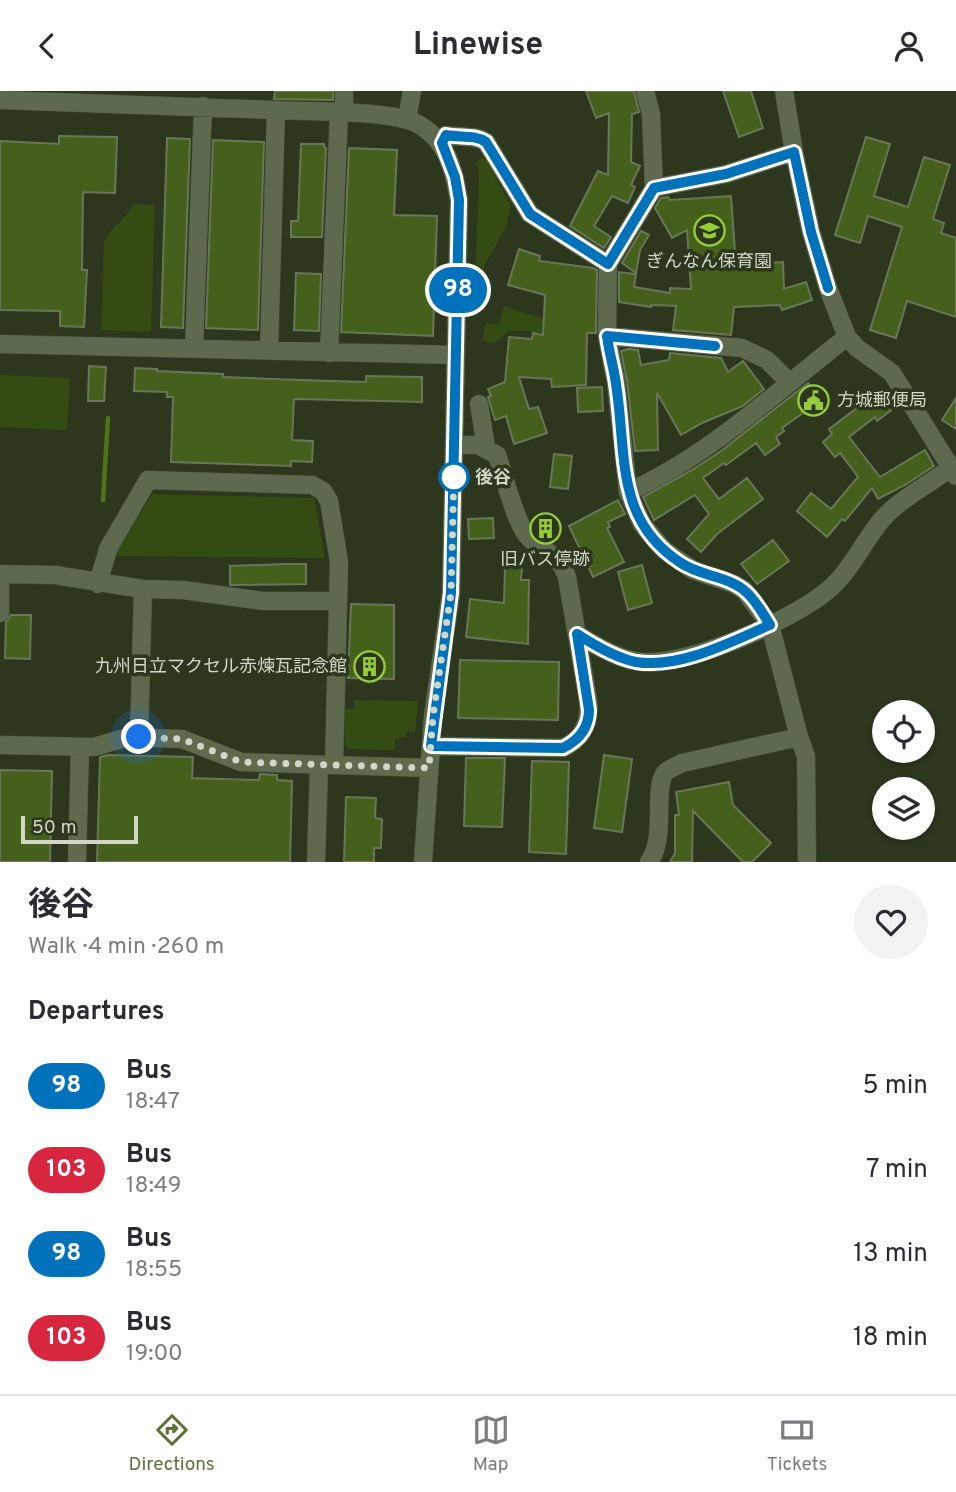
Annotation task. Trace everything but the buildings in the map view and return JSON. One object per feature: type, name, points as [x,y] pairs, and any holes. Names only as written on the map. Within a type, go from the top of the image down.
[{"type":"street","points":[[329,353],[344,91]]},
{"type":"street","points":[[407,119],[412,91]]},
{"type":"street","points":[[645,91],[651,114],[654,188],[608,264],[607,336],[616,382],[628,492],[642,524],[664,551],[693,570],[744,590],[770,625],[806,756],[807,862]]},
{"type":"street","points":[[577,634],[590,643],[627,659],[638,662],[669,662],[694,656],[770,625],[827,592],[847,569],[880,520],[954,472],[892,373],[857,348],[847,337],[811,232],[784,91]]},
{"type":"street","points":[[0,100],[341,112],[407,119],[419,124],[442,143],[455,177],[459,200],[455,445],[451,593],[431,746],[423,862]]},
{"type":"street","points":[[194,348],[203,106]]},
{"type":"street","points":[[269,351],[276,110]]},
{"type":"street","points":[[442,143],[446,135],[475,137],[486,142],[530,214],[608,264]]},
{"type":"street","points":[[654,188],[726,174],[794,152]]},
{"type":"street","points":[[607,336],[743,348],[768,361],[789,382]]},
{"type":"street","points":[[628,492],[662,477],[736,424],[847,337]]},
{"type":"street","points":[[0,344],[456,355]]},
{"type":"street","points":[[479,404],[486,447]]},
{"type":"street","points":[[431,746],[563,748],[579,738],[589,717],[564,568],[552,553],[526,534],[497,455],[486,447],[455,445]]},
{"type":"street","points":[[98,583],[108,549],[148,480],[312,485],[323,491],[329,501],[339,562],[326,765],[316,862]]},
{"type":"street","points":[[0,613],[1,574],[55,575],[143,589],[183,590],[263,601],[338,601]]},
{"type":"street","points":[[139,737],[143,589]]},
{"type":"street","points":[[0,745],[94,747],[128,737],[182,739],[241,762],[429,768]]},
{"type":"street","points":[[649,862],[660,837],[660,782],[666,772],[682,763],[799,737]]},
{"type":"street","points":[[77,862],[80,747]]},
{"type":"green space","points":[[482,158],[487,161],[511,206],[506,227],[487,261],[477,287],[479,171],[475,163]]},
{"type":"green space","points":[[133,204],[155,205],[151,332],[101,330],[104,244]]},
{"type":"green space","points":[[504,306],[552,322],[551,335],[508,331],[496,341],[482,340],[486,323],[499,325]]},
{"type":"green space","points":[[0,375],[70,378],[67,430],[0,427]]},
{"type":"green space","points":[[152,494],[314,498],[325,558],[115,556]]},
{"type":"green space","points":[[354,700],[418,701],[415,732],[407,731],[406,736],[395,740],[395,750],[349,749],[345,746],[345,709],[354,709]]},
{"type":"waterway","points":[[103,500],[108,418]]},
{"type":"bus line","name":"98","points":[[715,346],[607,336],[616,382],[628,492],[642,524],[664,551],[703,575],[734,584],[744,590],[770,625],[694,656],[669,662],[638,662],[627,659],[590,643],[577,634],[589,710],[585,729],[579,738],[563,748],[431,746],[451,593],[454,494],[459,200],[455,177],[442,143],[446,135],[475,137],[486,142],[530,214],[608,264],[654,188],[726,174],[794,152],[811,232],[828,288]]},
{"type":"place","name":"ぎんなん保育園","points":[[709,231]]},
{"type":"place","name":"方城郵便局","points":[[814,400]]},
{"type":"place","name":"後谷","points":[[454,477]]},
{"type":"place","name":"旧バス停跡","points":[[545,528]]},
{"type":"place","name":"九州日立マクセル赤煉瓦記念館","points":[[370,666]]},
{"type":"route","points":[[139,737],[182,739],[241,762],[429,768],[433,716],[451,593],[454,470],[454,477]]}]
